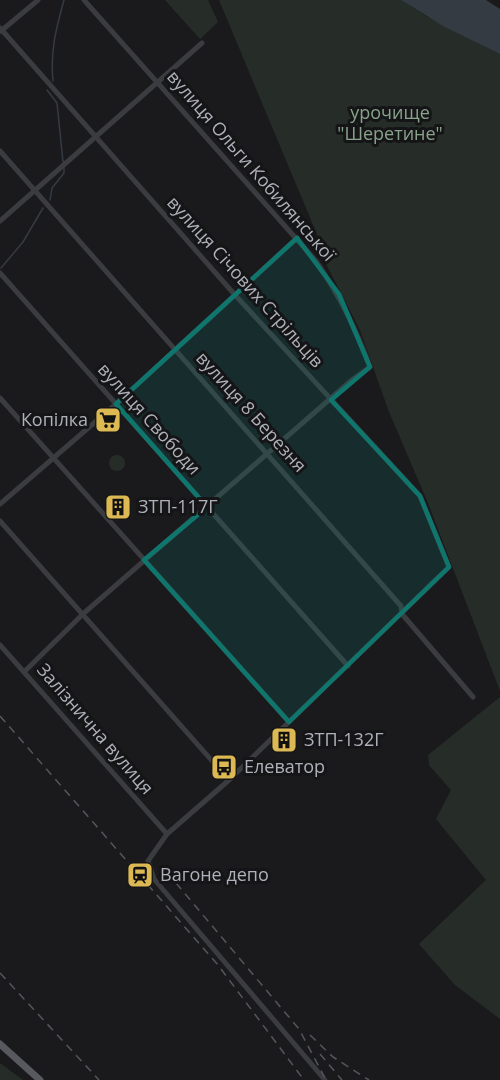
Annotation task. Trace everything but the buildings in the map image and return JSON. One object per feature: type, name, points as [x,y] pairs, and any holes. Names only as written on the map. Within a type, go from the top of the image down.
[{"type":"main road","points":[[0,1044],[40,1080]]},
{"type":"street","points":[[1,30],[38,0]]},
{"type":"street","name":"вулиця Ольги Кобилянської","points":[[84,0],[297,238],[339,294],[355,327],[370,367],[332,400]]},
{"type":"street","name":"вулиця Січових Стрільців","points":[[1,30],[235,295],[420,496],[449,567],[402,614]]},
{"type":"street","points":[[0,221],[202,43]]},
{"type":"street","name":"вулиця 8 Березня","points":[[0,151],[269,453],[401,606],[402,614],[473,697]]},
{"type":"street","points":[[0,504],[52,456],[116,404],[297,238]]},
{"type":"street","name":"вулиця Свободи","points":[[0,273],[348,666]]},
{"type":"street","points":[[0,398],[289,723]]},
{"type":"street","points":[[24,672],[84,613],[144,560],[332,400]]},
{"type":"street","points":[[0,521],[84,613],[229,780]]},
{"type":"street","points":[[325,1080],[151,875],[148,861],[167,834],[229,780],[402,614]]},
{"type":"street","name":"Залізнична вулиця","points":[[0,645],[167,834]]},
{"type":"highlighted area","points":[[297,238],[339,294],[370,367],[331,400],[420,496],[449,567],[289,722],[144,560],[207,507],[116,404]]},
{"type":"green space","points":[[165,0],[208,0],[218,22],[200,39]]},
{"type":"green space","name":"урочище \"Шеретине\"","points":[[219,0],[401,0],[426,16],[500,54],[500,691],[428,503],[389,412],[360,330],[322,256],[324,251]]},
{"type":"green space","points":[[117,455],[125,463],[117,471],[109,463]]},
{"type":"green space","points":[[500,697],[500,1019],[455,985],[419,944],[486,880],[436,819],[451,790],[429,765],[428,755]]},
{"type":"green space","points":[[0,1063],[23,1080],[0,1080]]},
{"type":"shaded area","points":[[401,0],[486,0],[500,9],[500,54],[443,26]]},
{"type":"waterway","points":[[53,81],[53,50],[64,0]]},
{"type":"waterway","points":[[47,90],[57,103],[63,162]]},
{"type":"waterway","points":[[50,200],[52,188],[64,173],[64,166]]},
{"type":"waterway","points":[[1,268],[23,242],[43,208]]},
{"type":"railway","points":[[0,716],[218,965],[304,1080]]},
{"type":"railway","points":[[176,883],[299,1029],[326,1080]]},
{"type":"railway","points":[[0,973],[99,1080]]},
{"type":"railway","points":[[310,1035],[333,1057],[369,1080]]},
{"type":"railway","points":[[320,1054],[342,1080]]},
{"type":"place","name":"Копілка","points":[[108,420]]},
{"type":"place","name":"ЗТП-117Г","points":[[118,507]]},
{"type":"place","name":"ЗТП-132Г","points":[[284,740]]},
{"type":"place","name":"Елеватор","points":[[224,767]]},
{"type":"place","name":"Вагоне депо","points":[[140,875]]}]
